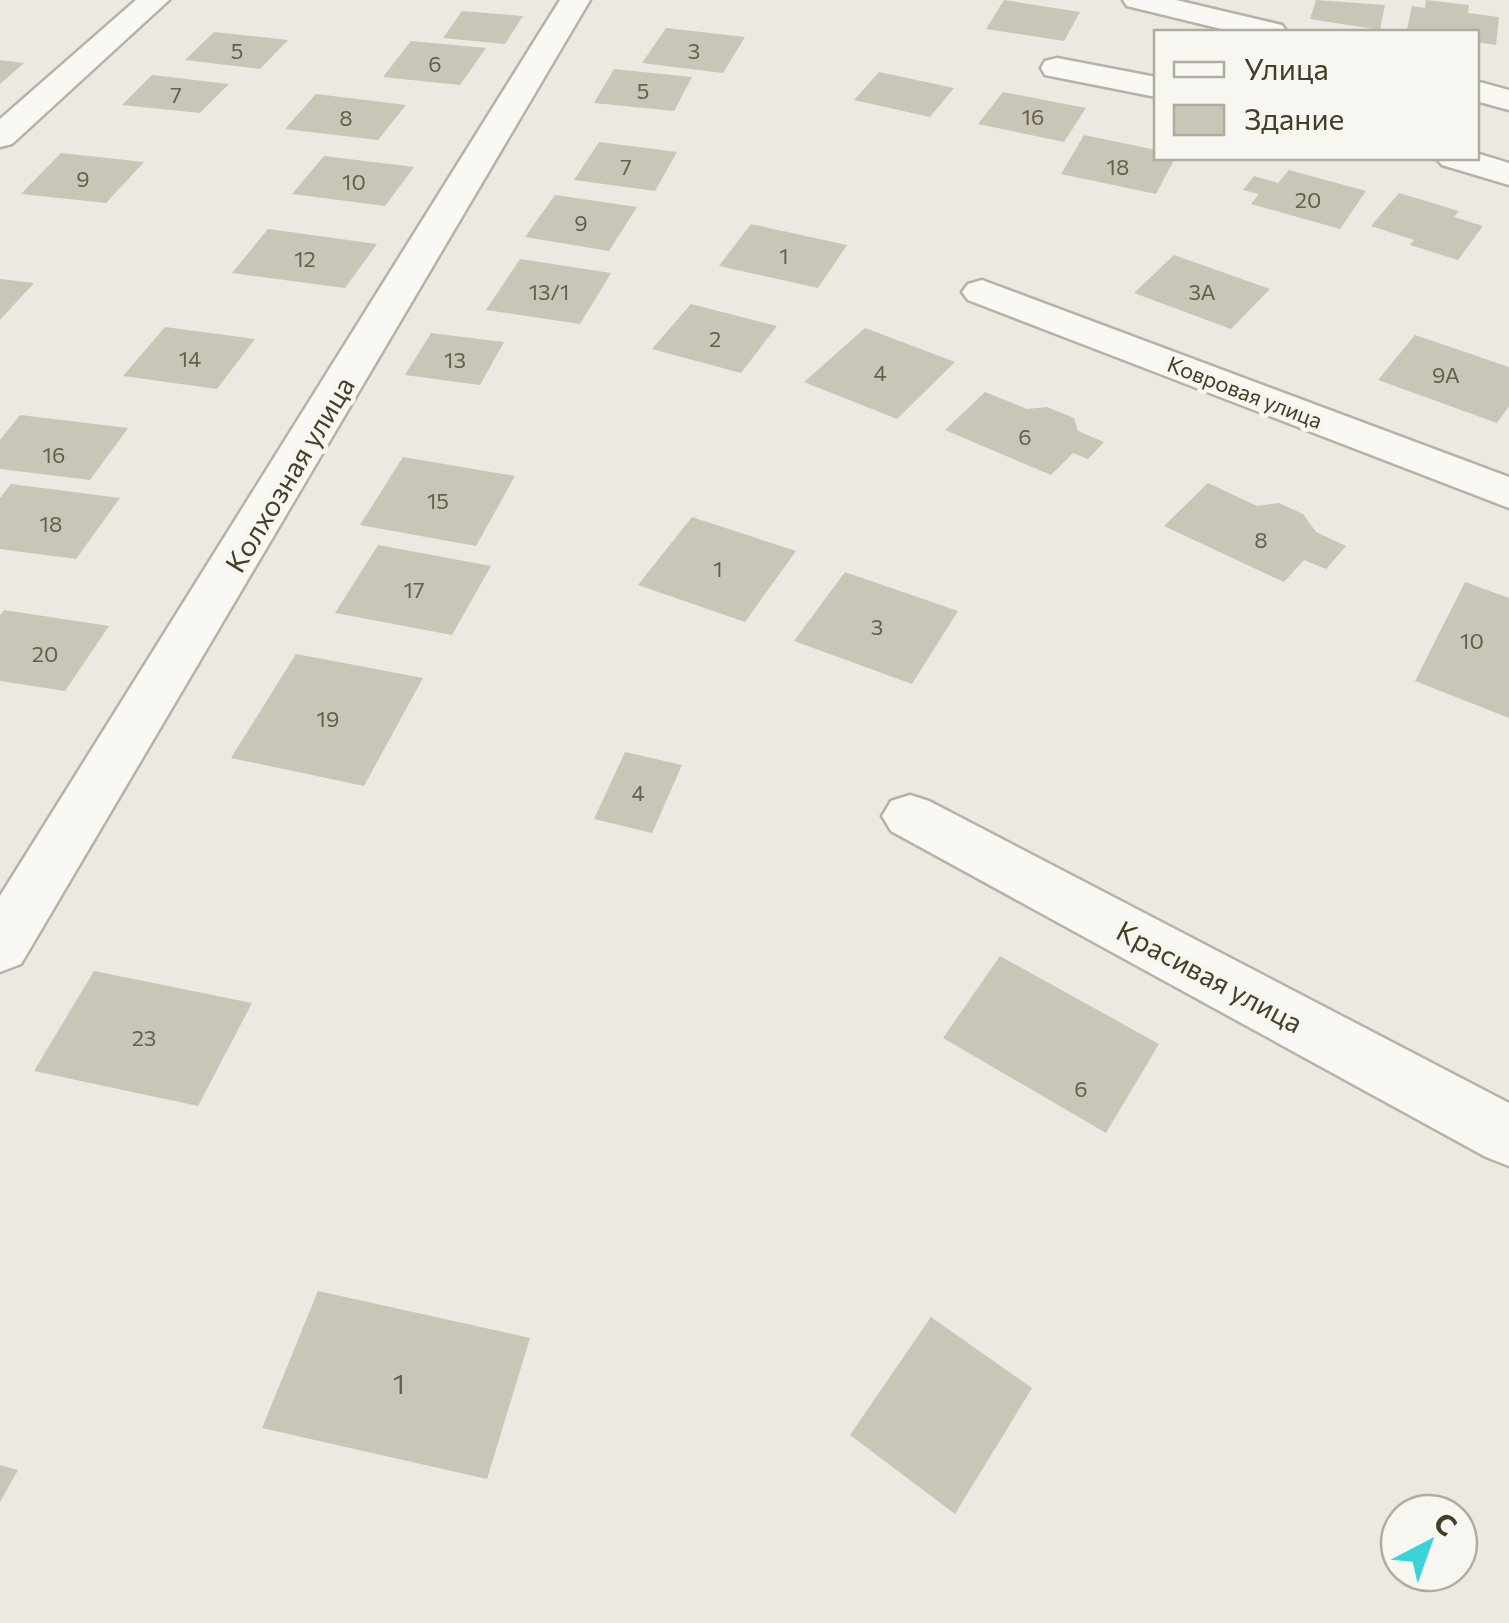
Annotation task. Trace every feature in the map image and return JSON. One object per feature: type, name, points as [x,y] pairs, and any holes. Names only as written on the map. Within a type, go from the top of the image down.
[{"type":"street","points":[[0,137],[154,0]]},
{"type":"street","name":"Колхозная улица","points":[[0,947],[575,0]]},
{"type":"street","points":[[1138,0],[1263,30]]},
{"type":"street","points":[[1057,68],[1154,87]]},
{"type":"street","points":[[1479,92],[1509,100]]},
{"type":"street","points":[[1461,160],[1509,174]]},
{"type":"street","name":"Ковровая улица","points":[[982,292],[1509,493]]},
{"type":"street","name":"Красивая улица","points":[[910,816],[1509,1136]]},
{"type":"building","points":[[1004,0],[1080,12],[1064,41],[986,29]]},
{"type":"building","points":[[1316,0],[1385,5],[1380,30],[1310,19]]},
{"type":"building","points":[[1426,0],[1469,5],[1468,13],[1499,17],[1496,45],[1479,42],[1479,30],[1407,29],[1412,6],[1425,8]]},
{"type":"building","points":[[462,11],[523,16],[505,44],[443,38]]},
{"type":"building","points":[[666,28],[745,37],[723,73],[642,63]]},
{"type":"building","points":[[214,32],[288,40],[260,69],[185,60]]},
{"type":"building","points":[[411,41],[486,48],[460,85],[383,77]]},
{"type":"building","points":[[0,60],[24,63],[0,84]]},
{"type":"building","points":[[614,69],[692,77],[674,111],[594,103]]},
{"type":"building","points":[[879,72],[954,88],[930,117],[854,100]]},
{"type":"building","points":[[152,75],[229,84],[200,113],[122,105]]},
{"type":"building","points":[[1003,92],[1086,108],[1064,142],[978,124]]},
{"type":"building","points":[[316,94],[406,105],[378,140],[285,129]]},
{"type":"building","points":[[1084,135],[1154,150],[1154,160],[1174,160],[1156,194],[1061,174]]},
{"type":"building","points":[[599,142],[677,152],[655,191],[574,180]]},
{"type":"building","points":[[61,153],[144,162],[106,203],[21,194]]},
{"type":"building","points":[[324,156],[414,167],[385,206],[292,194]]},
{"type":"building","points":[[1289,170],[1366,191],[1340,229],[1251,204],[1259,194],[1243,190],[1254,176],[1278,183]]},
{"type":"building","points":[[1399,193],[1459,211],[1454,217],[1483,226],[1458,260],[1410,245],[1414,240],[1371,226]]},
{"type":"building","points":[[555,195],[637,207],[609,251],[525,237]]},
{"type":"building","points":[[751,224],[847,245],[818,288],[719,266]]},
{"type":"building","points":[[268,229],[377,244],[345,288],[232,273]]},
{"type":"building","points":[[1174,255],[1270,289],[1231,329],[1134,293]]},
{"type":"building","points":[[520,259],[611,273],[580,324],[486,310]]},
{"type":"building","points":[[0,279],[34,283],[0,320]]},
{"type":"building","points":[[691,304],[777,326],[741,373],[652,349]]},
{"type":"building","points":[[165,327],[255,339],[217,389],[123,376]]},
{"type":"building","points":[[865,328],[955,362],[897,419],[804,382]]},
{"type":"building","points":[[431,333],[504,342],[480,385],[405,375]]},
{"type":"building","points":[[1415,335],[1509,367],[1509,406],[1497,423],[1378,380]]},
{"type":"building","points":[[985,392],[1027,409],[1047,407],[1074,418],[1078,431],[1104,442],[1088,459],[1073,453],[1051,475],[945,430]]},
{"type":"building","points":[[20,415],[128,428],[90,480],[0,469],[0,440]]},
{"type":"building","points":[[403,457],[515,476],[476,546],[360,525]]},
{"type":"building","points":[[1208,483],[1257,506],[1279,503],[1303,514],[1316,532],[1346,546],[1326,569],[1304,560],[1284,582],[1164,526]]},
{"type":"building","points":[[11,484],[120,498],[76,559],[0,549],[0,498]]},
{"type":"building","points":[[692,517],[796,551],[745,622],[638,585]]},
{"type":"building","points":[[378,545],[491,566],[452,635],[335,613]]},
{"type":"building","points":[[845,572],[958,611],[912,684],[794,641]]},
{"type":"building","points":[[1465,582],[1509,598],[1509,718],[1415,681]]},
{"type":"building","points":[[4,610],[109,626],[65,691],[0,681],[0,615]]},
{"type":"building","points":[[296,654],[423,678],[364,786],[231,758]]},
{"type":"building","points":[[625,752],[682,765],[652,833],[594,819]]},
{"type":"building","points":[[1000,956],[1159,1044],[1106,1133],[943,1038]]},
{"type":"building","points":[[94,971],[252,1003],[198,1106],[34,1071]]},
{"type":"building","points":[[318,1291],[530,1338],[487,1479],[262,1428]]},
{"type":"building","points":[[931,1317],[1032,1388],[955,1514],[850,1435]]},
{"type":"building","points":[[0,1465],[18,1470],[0,1502]]}]
